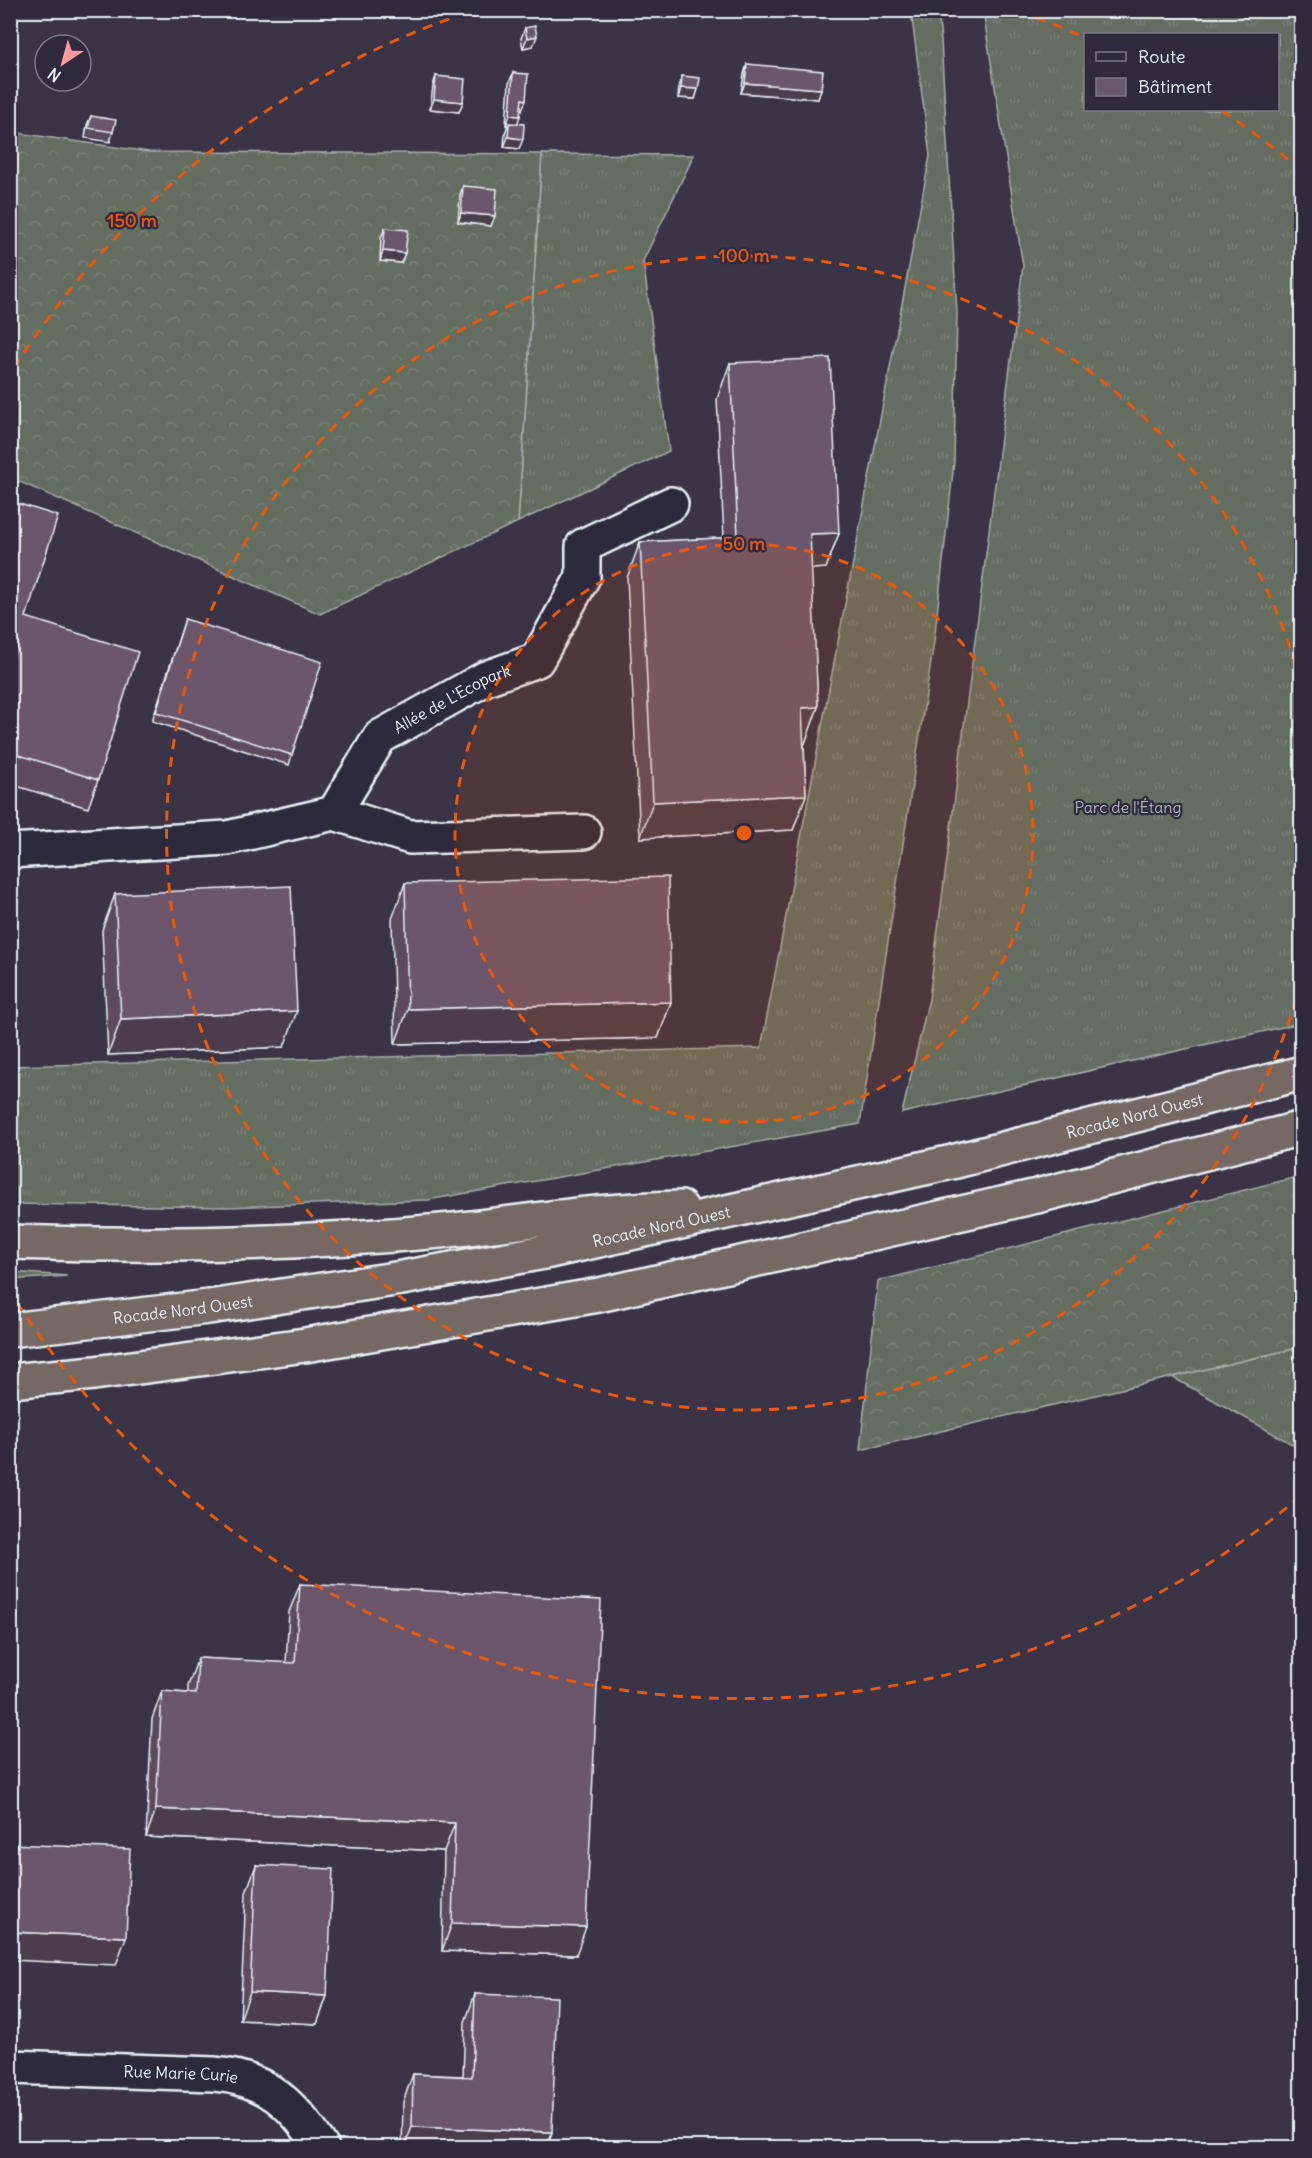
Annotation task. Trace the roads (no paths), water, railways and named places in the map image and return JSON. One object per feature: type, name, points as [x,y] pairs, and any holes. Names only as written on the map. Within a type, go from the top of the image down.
[{"type":"highway","name":"Rocade Nord Ouest","points":[[10,1330],[209,1307],[402,1278],[604,1240],[952,1162],[1302,1073]]},
{"type":"highway","points":[[10,1381],[94,1373],[379,1334],[610,1293],[1103,1180],[1302,1128]]},
{"type":"highway","points":[[10,1242],[105,1245],[327,1239],[442,1230],[611,1210],[746,1208]]},
{"type":"street","name":"Allée de L'Ecopark","points":[[334,813],[380,737],[486,678],[537,660],[584,577],[583,546],[671,504]]},
{"type":"street","points":[[10,851],[227,838],[334,813],[410,837],[584,832]]},
{"type":"street","name":"Rue Marie Curie","points":[[10,2067],[214,2074],[241,2078],[265,2088],[290,2106],[322,2148]]},
{"type":"park label","name":"Parc de l'Étang","points":[[1128,807]]}]
